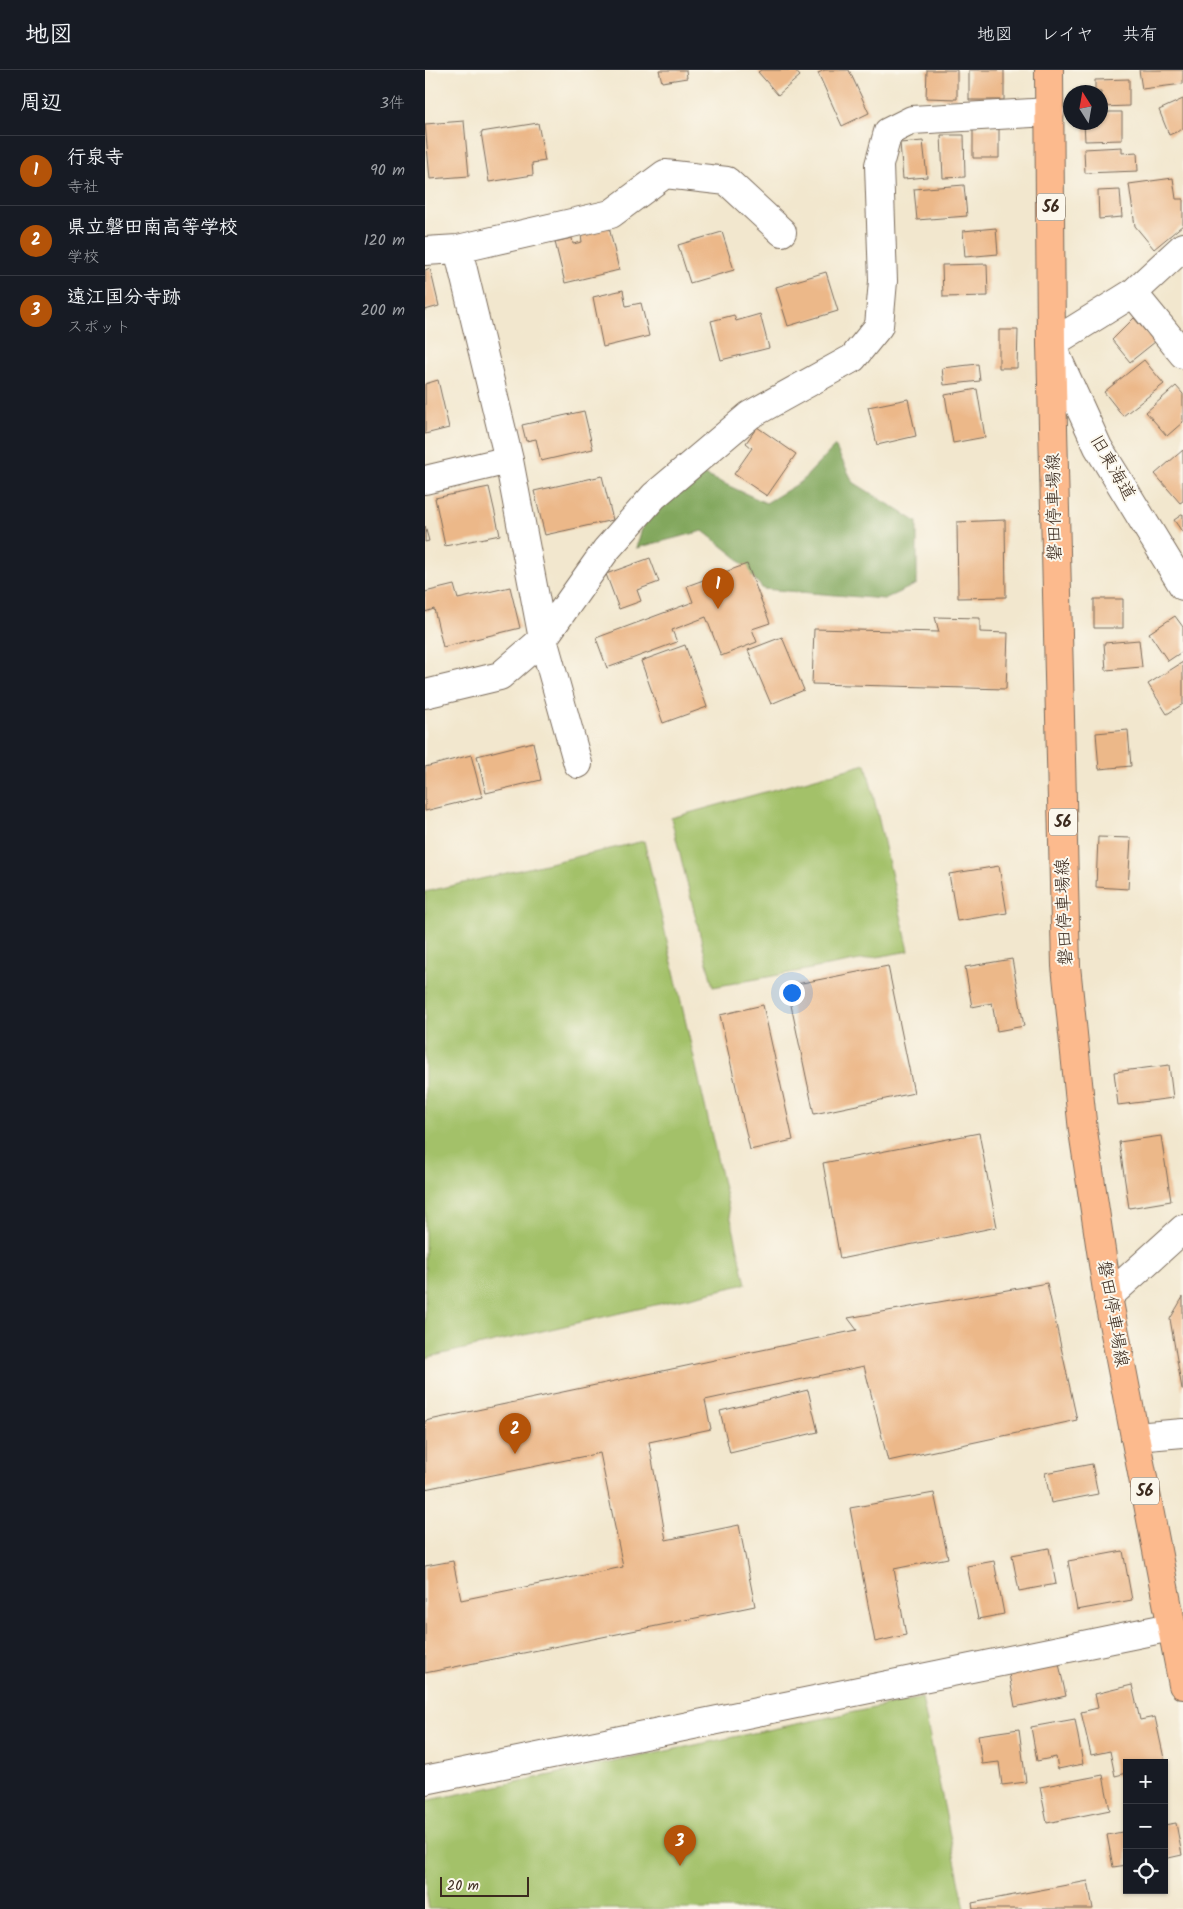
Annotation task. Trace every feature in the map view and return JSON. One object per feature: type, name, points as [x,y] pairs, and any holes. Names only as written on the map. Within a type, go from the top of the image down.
[{"type":"main road","name":"磐田停車場線","points":[[1049,70],[1051,344],[1067,966],[1083,1130],[1108,1297],[1183,1685]]},
{"type":"street","points":[[425,694],[500,676],[543,639],[606,550],[654,496],[750,415],[853,358],[879,326],[883,281],[879,165],[888,132],[912,120],[1050,112]]},
{"type":"street","points":[[425,251],[458,249],[611,214],[665,174],[727,181],[781,232]]},
{"type":"street","points":[[1051,344],[1133,293],[1183,247]]},
{"type":"street","points":[[458,249],[509,460],[543,639],[577,764]]},
{"type":"street","points":[[1133,293],[1183,354]]},
{"type":"street","name":"旧東海道","points":[[1051,344],[1098,447],[1183,586]]},
{"type":"street","points":[[425,480],[509,460]]},
{"type":"street","points":[[1108,1297],[1183,1229]]},
{"type":"street","points":[[1135,1437],[1183,1433]]},
{"type":"street","points":[[425,1780],[1171,1627]]},
{"type":"green space","points":[[835,446],[853,482],[917,522],[917,584],[884,599],[763,589],[735,556],[703,531],[636,548],[648,510],[701,473],[766,503],[801,482]]},
{"type":"green space","points":[[866,764],[909,951],[713,987],[671,818]]},
{"type":"green space","points":[[644,841],[746,1284],[425,1358],[425,892]]},
{"type":"green space","points":[[922,1698],[965,1909],[429,1909],[425,1884],[425,1801]]},
{"type":"building","points":[[659,70],[686,70],[687,78],[662,82]]},
{"type":"building","points":[[761,70],[795,70],[800,76],[778,95],[758,72]]},
{"type":"building","points":[[825,70],[849,70],[869,113],[842,126],[818,73]]},
{"type":"building","points":[[927,70],[957,70],[957,99],[926,98]]},
{"type":"building","points":[[969,70],[1004,70],[1004,100],[969,100]]},
{"type":"building","points":[[1139,70],[1183,70],[1183,84],[1142,89]]},
{"type":"building","points":[[1129,79],[1129,106],[1108,107],[1108,85],[1095,85],[1095,80]]},
{"type":"building","points":[[1183,99],[1183,129],[1169,135],[1159,110]]},
{"type":"building","points":[[1108,112],[1122,112],[1122,140],[1085,141],[1084,130],[1108,130]]},
{"type":"building","points":[[464,121],[469,176],[430,179],[425,124]]},
{"type":"building","points":[[538,123],[545,161],[532,163],[533,175],[489,182],[481,132]]},
{"type":"building","points":[[973,128],[999,129],[999,158],[973,158]]},
{"type":"building","points":[[941,135],[964,135],[965,177],[943,178]]},
{"type":"building","points":[[923,141],[927,177],[903,179],[900,143]]},
{"type":"building","points":[[1122,147],[1122,153],[1137,152],[1138,171],[1085,173],[1084,149]]},
{"type":"building","points":[[1173,178],[1176,199],[1183,199],[1183,225],[1154,249],[1135,226],[1129,184]]},
{"type":"building","points":[[964,185],[967,216],[917,220],[914,189]]},
{"type":"building","points":[[1120,190],[1122,217],[1099,219],[1098,191]]},
{"type":"building","points":[[609,227],[619,270],[565,283],[555,242],[572,238],[573,244],[582,242],[581,234]]},
{"type":"building","points":[[996,228],[998,254],[965,257],[963,231]]},
{"type":"building","points":[[722,232],[734,270],[690,283],[678,245]]},
{"type":"building","points":[[987,264],[988,296],[943,297],[942,265]]},
{"type":"building","points":[[430,268],[439,306],[425,310],[425,270]]},
{"type":"building","points":[[826,272],[838,311],[788,326],[776,287]]},
{"type":"building","points":[[623,290],[626,306],[641,303],[649,336],[603,347],[593,297]]},
{"type":"building","points":[[760,314],[769,348],[721,360],[711,321],[734,315],[736,321]]},
{"type":"building","points":[[1134,318],[1155,342],[1130,362],[1112,340]]},
{"type":"building","points":[[999,330],[1018,330],[1017,368],[999,368]]},
{"type":"building","points":[[1144,360],[1164,384],[1123,416],[1104,392]]},
{"type":"building","points":[[978,364],[980,381],[944,385],[942,368]]},
{"type":"building","points":[[438,380],[449,428],[425,434],[425,384]]},
{"type":"building","points":[[1176,386],[1183,394],[1183,422],[1167,436],[1146,412]]},
{"type":"building","points":[[977,389],[985,437],[953,443],[945,395]]},
{"type":"building","points":[[908,399],[916,436],[877,445],[868,407]]},
{"type":"building","points":[[584,411],[593,449],[541,461],[536,439],[526,441],[522,425]]},
{"type":"building","points":[[757,427],[796,454],[767,496],[734,474],[752,448],[746,443]]},
{"type":"building","points":[[1183,450],[1183,501],[1180,503],[1155,474]]},
{"type":"building","points":[[602,476],[613,520],[545,535],[534,491]]},
{"type":"building","points":[[489,487],[500,535],[445,546],[435,498]]},
{"type":"building","points":[[1183,514],[1183,533],[1174,520]]},
{"type":"building","points":[[1005,520],[1006,597],[958,598],[957,522]]},
{"type":"building","points":[[425,526],[429,541],[425,542]]},
{"type":"building","points":[[650,558],[659,582],[637,590],[641,601],[619,609],[606,574]]},
{"type":"building","points":[[747,564],[770,623],[752,629],[757,642],[721,656],[706,617],[672,630],[677,642],[607,668],[596,638],[693,602],[687,586]]},
{"type":"building","points":[[454,585],[458,599],[510,587],[520,628],[443,647],[434,609],[425,612],[425,592]]},
{"type":"building","points":[[1094,599],[1123,599],[1123,628],[1094,628]]},
{"type":"building","points":[[1175,616],[1183,627],[1183,651],[1168,661],[1149,633]]},
{"type":"building","points":[[935,617],[980,618],[980,632],[1008,633],[1006,689],[812,684],[814,629],[939,632]]},
{"type":"building","points":[[782,637],[804,690],[771,704],[748,650]]},
{"type":"building","points":[[1139,640],[1142,667],[1106,670],[1104,643]]},
{"type":"building","points":[[685,645],[707,707],[663,723],[641,661]]},
{"type":"building","points":[[1183,662],[1183,704],[1167,714],[1148,684]]},
{"type":"building","points":[[1128,730],[1131,766],[1099,769],[1096,733]]},
{"type":"building","points":[[533,742],[541,780],[486,793],[477,756]]},
{"type":"building","points":[[471,755],[482,797],[425,811],[425,767]]},
{"type":"building","points":[[1098,837],[1131,838],[1128,889],[1096,887]]},
{"type":"building","points":[[999,866],[1007,913],[957,921],[949,874]]},
{"type":"building","points":[[1012,959],[1024,1026],[997,1031],[992,1003],[972,1007],[965,967]]},
{"type":"building","points":[[888,966],[914,1093],[814,1114],[787,986]]},
{"type":"building","points":[[763,1005],[793,1140],[750,1150],[720,1015]]},
{"type":"building","points":[[1169,1065],[1173,1098],[1118,1105],[1114,1072]]},
{"type":"building","points":[[979,1133],[997,1227],[840,1259],[823,1163]]},
{"type":"building","points":[[1161,1136],[1171,1201],[1129,1208],[1119,1142]]},
{"type":"building","points":[[1047,1283],[1077,1420],[888,1461],[864,1366],[705,1400],[711,1429],[649,1442],[666,1540],[739,1525],[755,1606],[425,1673],[425,1566],[453,1561],[461,1600],[623,1567],[600,1453],[425,1489],[425,1421],[857,1330],[848,1318]]},
{"type":"building","points":[[1183,1297],[1183,1389],[1182,1389],[1170,1319]]},
{"type":"building","points":[[808,1390],[818,1432],[730,1453],[720,1411]]},
{"type":"building","points":[[1092,1464],[1098,1494],[1051,1503],[1045,1473]]},
{"type":"building","points":[[934,1493],[948,1558],[894,1569],[906,1635],[875,1642],[850,1508]]},
{"type":"building","points":[[1049,1548],[1056,1584],[1019,1591],[1012,1555]]},
{"type":"building","points":[[1123,1551],[1132,1600],[1077,1610],[1068,1561]]},
{"type":"building","points":[[994,1561],[1004,1614],[978,1619],[967,1566]]},
{"type":"building","points":[[1059,1664],[1066,1696],[1015,1707],[1009,1674]]},
{"type":"building","points":[[1132,1685],[1140,1720],[1155,1717],[1164,1759],[1123,1759],[1123,1774],[1115,1776],[1110,1751],[1091,1755],[1081,1712],[1098,1708],[1095,1694]]},
{"type":"building","points":[[1075,1719],[1083,1764],[1058,1769],[1056,1757],[1037,1761],[1031,1727]]},
{"type":"building","points":[[1019,1729],[1026,1782],[1002,1785],[999,1762],[982,1764],[978,1735]]},
{"type":"building","points":[[1103,1775],[1110,1810],[1047,1823],[1040,1787]]},
{"type":"building","points":[[1176,1823],[1182,1855],[1168,1858],[1168,1849],[1168,1824]]},
{"type":"building","points":[[1123,1832],[1123,1866],[1113,1867],[1107,1835]]},
{"type":"building","points":[[1088,1881],[1093,1909],[973,1909],[972,1903]]},
{"type":"place","name":"行泉寺","points":[[718,609]]},
{"type":"place","name":"県立磐田南高等学校","points":[[515,1454]]},
{"type":"place","name":"遠江国分寺跡","points":[[680,1866]]}]
